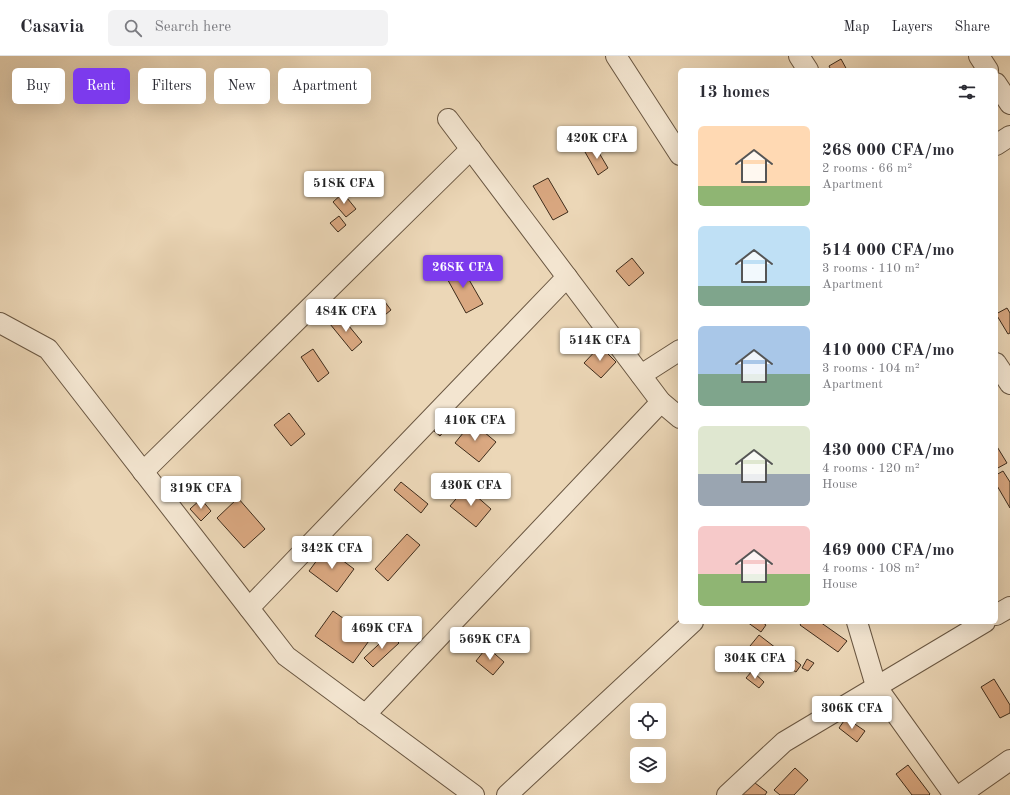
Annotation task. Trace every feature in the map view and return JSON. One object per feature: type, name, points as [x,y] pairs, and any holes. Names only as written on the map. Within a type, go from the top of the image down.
[{"type":"street","points":[[616,56],[678,152]]},
{"type":"street","points":[[798,56],[807,68]]},
{"type":"street","points":[[979,56],[987,68]]},
{"type":"street","points":[[998,86],[1010,104]]},
{"type":"street","points":[[448,119],[661,402],[678,416]]},
{"type":"street","points":[[998,144],[1010,136]]},
{"type":"street","points":[[143,472],[470,149]]},
{"type":"street","points":[[249,608],[567,277]]},
{"type":"street","points":[[0,323],[48,349],[286,656],[474,795]]},
{"type":"street","points":[[641,376],[678,351]]},
{"type":"street","points":[[998,366],[1010,384]]},
{"type":"street","points":[[365,715],[661,402]]},
{"type":"street","points":[[998,614],[1010,607]]},
{"type":"street","points":[[507,795],[691,624]]},
{"type":"street","points":[[858,624],[876,686],[954,795]]},
{"type":"street","points":[[727,795],[784,742],[981,624]]},
{"type":"street","points":[[960,795],[1010,760]]},
{"type":"building","points":[[841,59],[846,68],[830,68],[829,66]]},
{"type":"building","points":[[620,132],[626,142],[615,148],[610,138]]},
{"type":"building","points":[[595,146],[608,168],[598,175],[585,152]]},
{"type":"building","points":[[548,178],[568,212],[553,220],[533,186]]},
{"type":"building","points":[[343,193],[356,209],[346,217],[333,202]]},
{"type":"building","points":[[339,216],[346,225],[338,232],[330,223]]},
{"type":"building","points":[[632,258],[644,273],[629,286],[616,271]]},
{"type":"building","points":[[460,264],[483,304],[466,313],[444,273]]},
{"type":"building","points":[[385,302],[391,310],[380,319],[374,311]]},
{"type":"building","points":[[1007,308],[1010,313],[1010,333],[1008,334],[998,317],[998,313]]},
{"type":"building","points":[[340,315],[362,342],[352,351],[330,324]]},
{"type":"building","points":[[600,346],[616,362],[601,378],[584,363]]},
{"type":"building","points":[[313,349],[329,373],[318,382],[301,357]]},
{"type":"building","points":[[441,411],[452,421],[440,436],[428,426]]},
{"type":"building","points":[[289,413],[305,434],[291,446],[274,425]]},
{"type":"building","points":[[472,422],[496,442],[479,462],[455,443]]},
{"type":"building","points":[[998,448],[1007,463],[998,468]]},
{"type":"building","points":[[1003,471],[1010,482],[1010,508],[998,487],[998,474]]},
{"type":"building","points":[[401,482],[428,504],[421,513],[394,490]]},
{"type":"building","points":[[466,487],[491,509],[476,527],[450,506]]},
{"type":"building","points":[[238,498],[265,529],[244,548],[217,518]]},
{"type":"building","points":[[201,499],[211,511],[201,521],[190,509]]},
{"type":"building","points":[[407,534],[420,545],[388,581],[375,569]]},
{"type":"building","points":[[326,548],[354,569],[337,592],[309,571]]},
{"type":"building","points":[[333,611],[371,638],[353,663],[315,636]]},
{"type":"building","points":[[750,624],[765,624],[766,625],[761,632]]},
{"type":"building","points":[[823,624],[847,641],[838,652],[800,625]]},
{"type":"building","points":[[390,634],[399,643],[373,667],[364,658]]},
{"type":"building","points":[[759,635],[789,658],[780,669],[750,646]]},
{"type":"building","points":[[487,647],[504,662],[493,675],[476,661]]},
{"type":"building","points":[[791,657],[801,665],[796,672],[785,665]]},
{"type":"building","points":[[807,659],[814,663],[808,671],[802,668]]},
{"type":"building","points":[[732,660],[742,667],[739,672],[729,664]]},
{"type":"building","points":[[752,671],[764,682],[759,688],[746,678]]},
{"type":"building","points":[[994,679],[1010,705],[1010,713],[1000,718],[981,687]]},
{"type":"building","points":[[846,718],[865,731],[857,742],[839,728]]},
{"type":"building","points":[[908,765],[930,794],[929,795],[912,795],[896,774]]},
{"type":"building","points":[[795,768],[808,780],[794,795],[780,795],[774,790]]},
{"type":"building","points":[[751,780],[767,792],[765,795],[740,795]]}]
